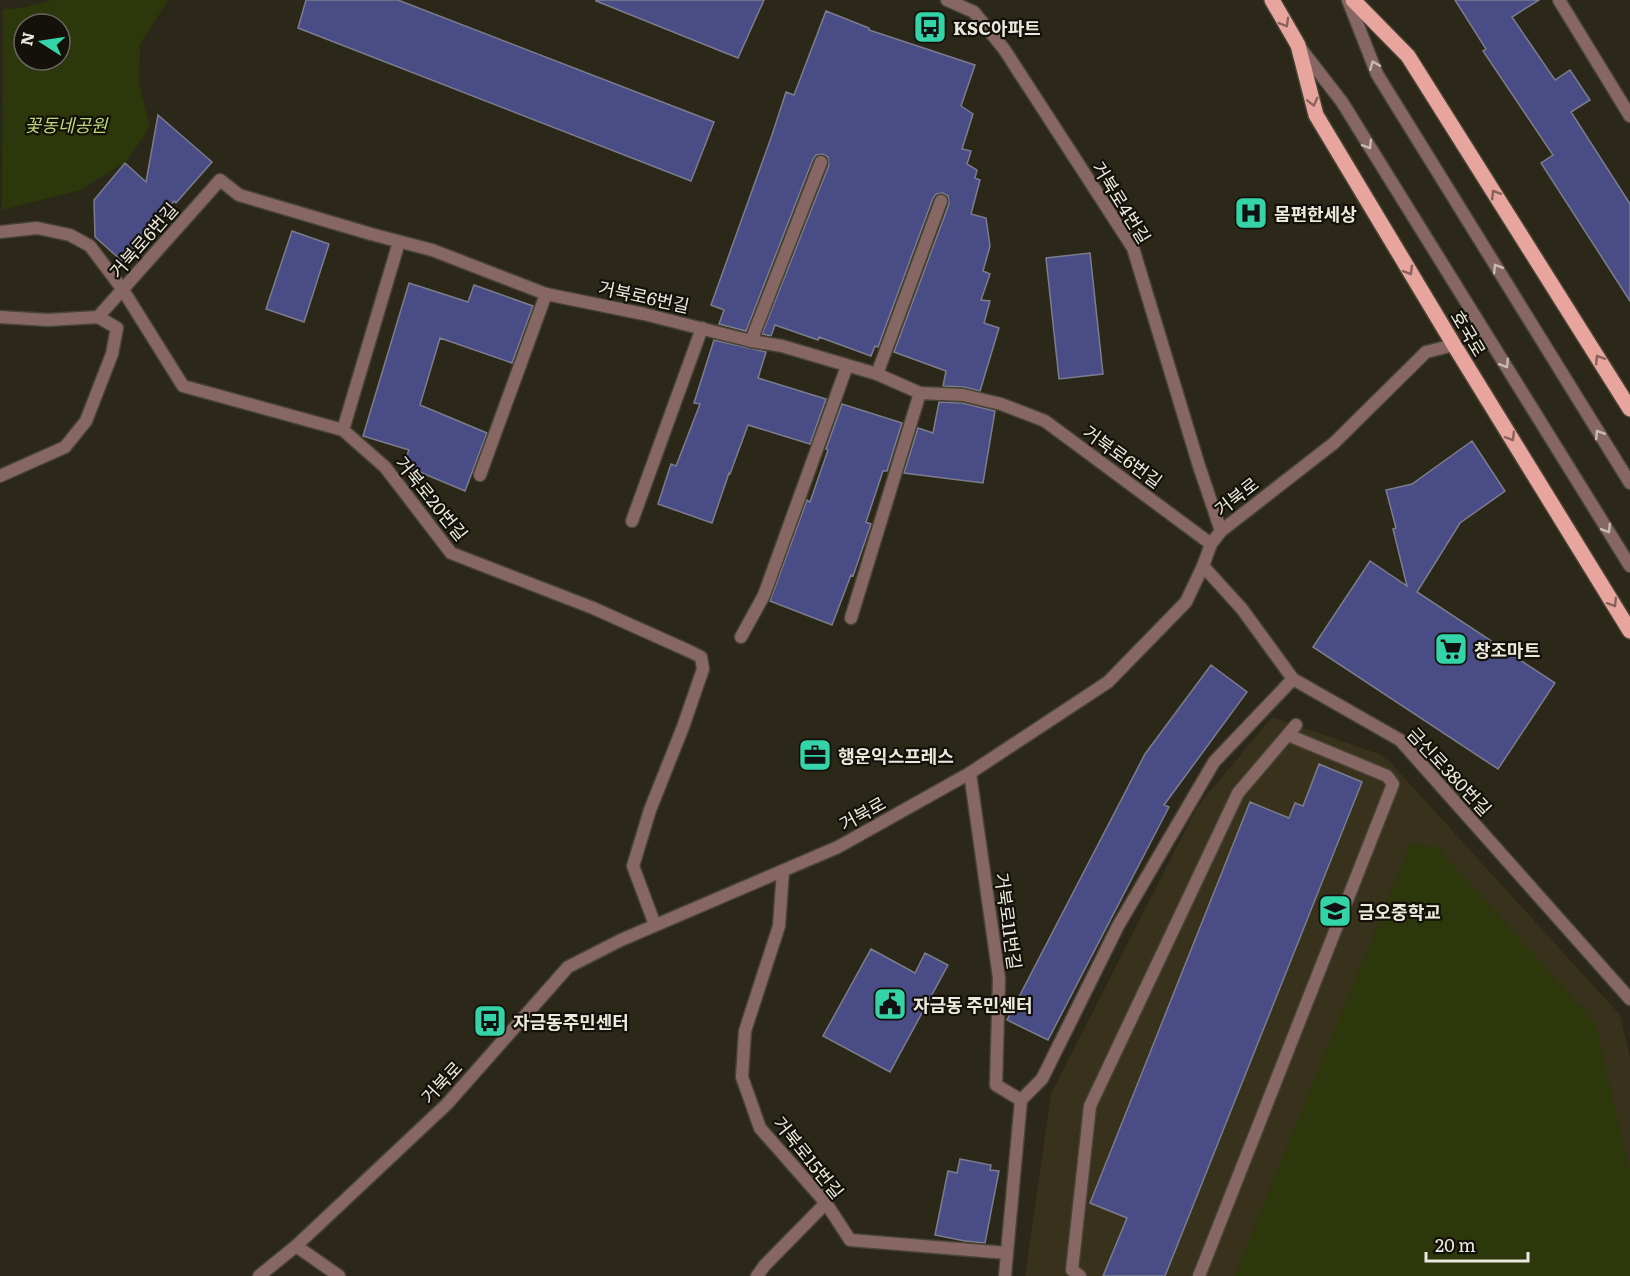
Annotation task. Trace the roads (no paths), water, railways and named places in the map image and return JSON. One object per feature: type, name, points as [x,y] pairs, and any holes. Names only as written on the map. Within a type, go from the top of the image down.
[{"type":"main road","name":"호국로","points":[[1272,0],[1298,45],[1316,116],[1630,631]]},
{"type":"main road","points":[[1353,0],[1408,56],[1630,409]]},
{"type":"street","name":"거북로4번길","points":[[947,0],[974,12],[1004,49],[1133,248],[1195,456],[1221,531]]},
{"type":"street","points":[[1348,0],[1377,74],[1630,483]]},
{"type":"street","points":[[1559,0],[1630,116]]},
{"type":"street","name":"호국로","points":[[1298,45],[1342,102],[1630,566]]},
{"type":"street","points":[[751,341],[821,162]]},
{"type":"street","name":"거북로6번길","points":[[98,317],[220,180],[239,195],[432,250],[546,294],[782,346],[877,374],[920,393],[963,395],[1001,404],[1045,421],[1211,544]]},
{"type":"street","points":[[877,374],[940,201]]},
{"type":"street","name":"거북로20번길","points":[[0,232],[37,228],[70,235],[90,246],[123,290],[183,387],[344,430],[385,467],[451,553],[593,609],[701,657],[703,669],[650,810],[633,866],[655,926]]},
{"type":"street","points":[[344,430],[399,242]]},
{"type":"street","points":[[480,475],[546,294]]},
{"type":"street","points":[[0,317],[48,320],[98,317],[117,328],[112,354],[86,421],[65,447],[0,476]]},
{"type":"street","points":[[632,521],[702,328]]},
{"type":"street","name":"거북로","points":[[259,1276],[296,1246],[447,1104],[568,967],[621,940],[838,847],[970,773],[1108,682],[1186,602],[1211,544],[1221,531],[1334,443],[1426,352],[1454,345]]},
{"type":"street","points":[[741,637],[764,595],[847,366]]},
{"type":"street","points":[[851,618],[920,393]]},
{"type":"street","name":"금신로380번길","points":[[1203,566],[1242,609],[1293,679],[1400,740],[1630,999]]},
{"type":"street","points":[[1005,1276],[1021,1100],[1042,1079],[1118,926],[1214,762],[1293,679]]},
{"type":"street","points":[[1080,1276],[1072,1270],[1090,1106],[1238,793],[1292,730],[1387,776],[1393,784],[1199,1276]]},
{"type":"street","name":"거북로11번길","points":[[970,773],[999,978],[996,1085],[1021,1100]]},
{"type":"street","name":"거북로15번길","points":[[783,871],[779,926],[745,1031],[742,1077],[760,1128],[826,1203],[850,1240],[1007,1253]]},
{"type":"street","points":[[757,1276],[826,1203]]},
{"type":"street","points":[[296,1246],[339,1276]]},
{"type":"place","name":"KSC아파트","points":[[930,27]]},
{"type":"place","name":"몸편한세상","points":[[1251,213]]},
{"type":"place","name":"창조마트","points":[[1451,649]]},
{"type":"place","name":"행운익스프레스","points":[[815,755]]},
{"type":"place","name":"금오중학교","points":[[1335,911]]},
{"type":"place","name":"자금동 주민센터","points":[[890,1004]]},
{"type":"place","name":"자금동주민센터","points":[[490,1021]]},
{"type":"park label","name":"꽃동네공원","points":[[66,124]]}]
